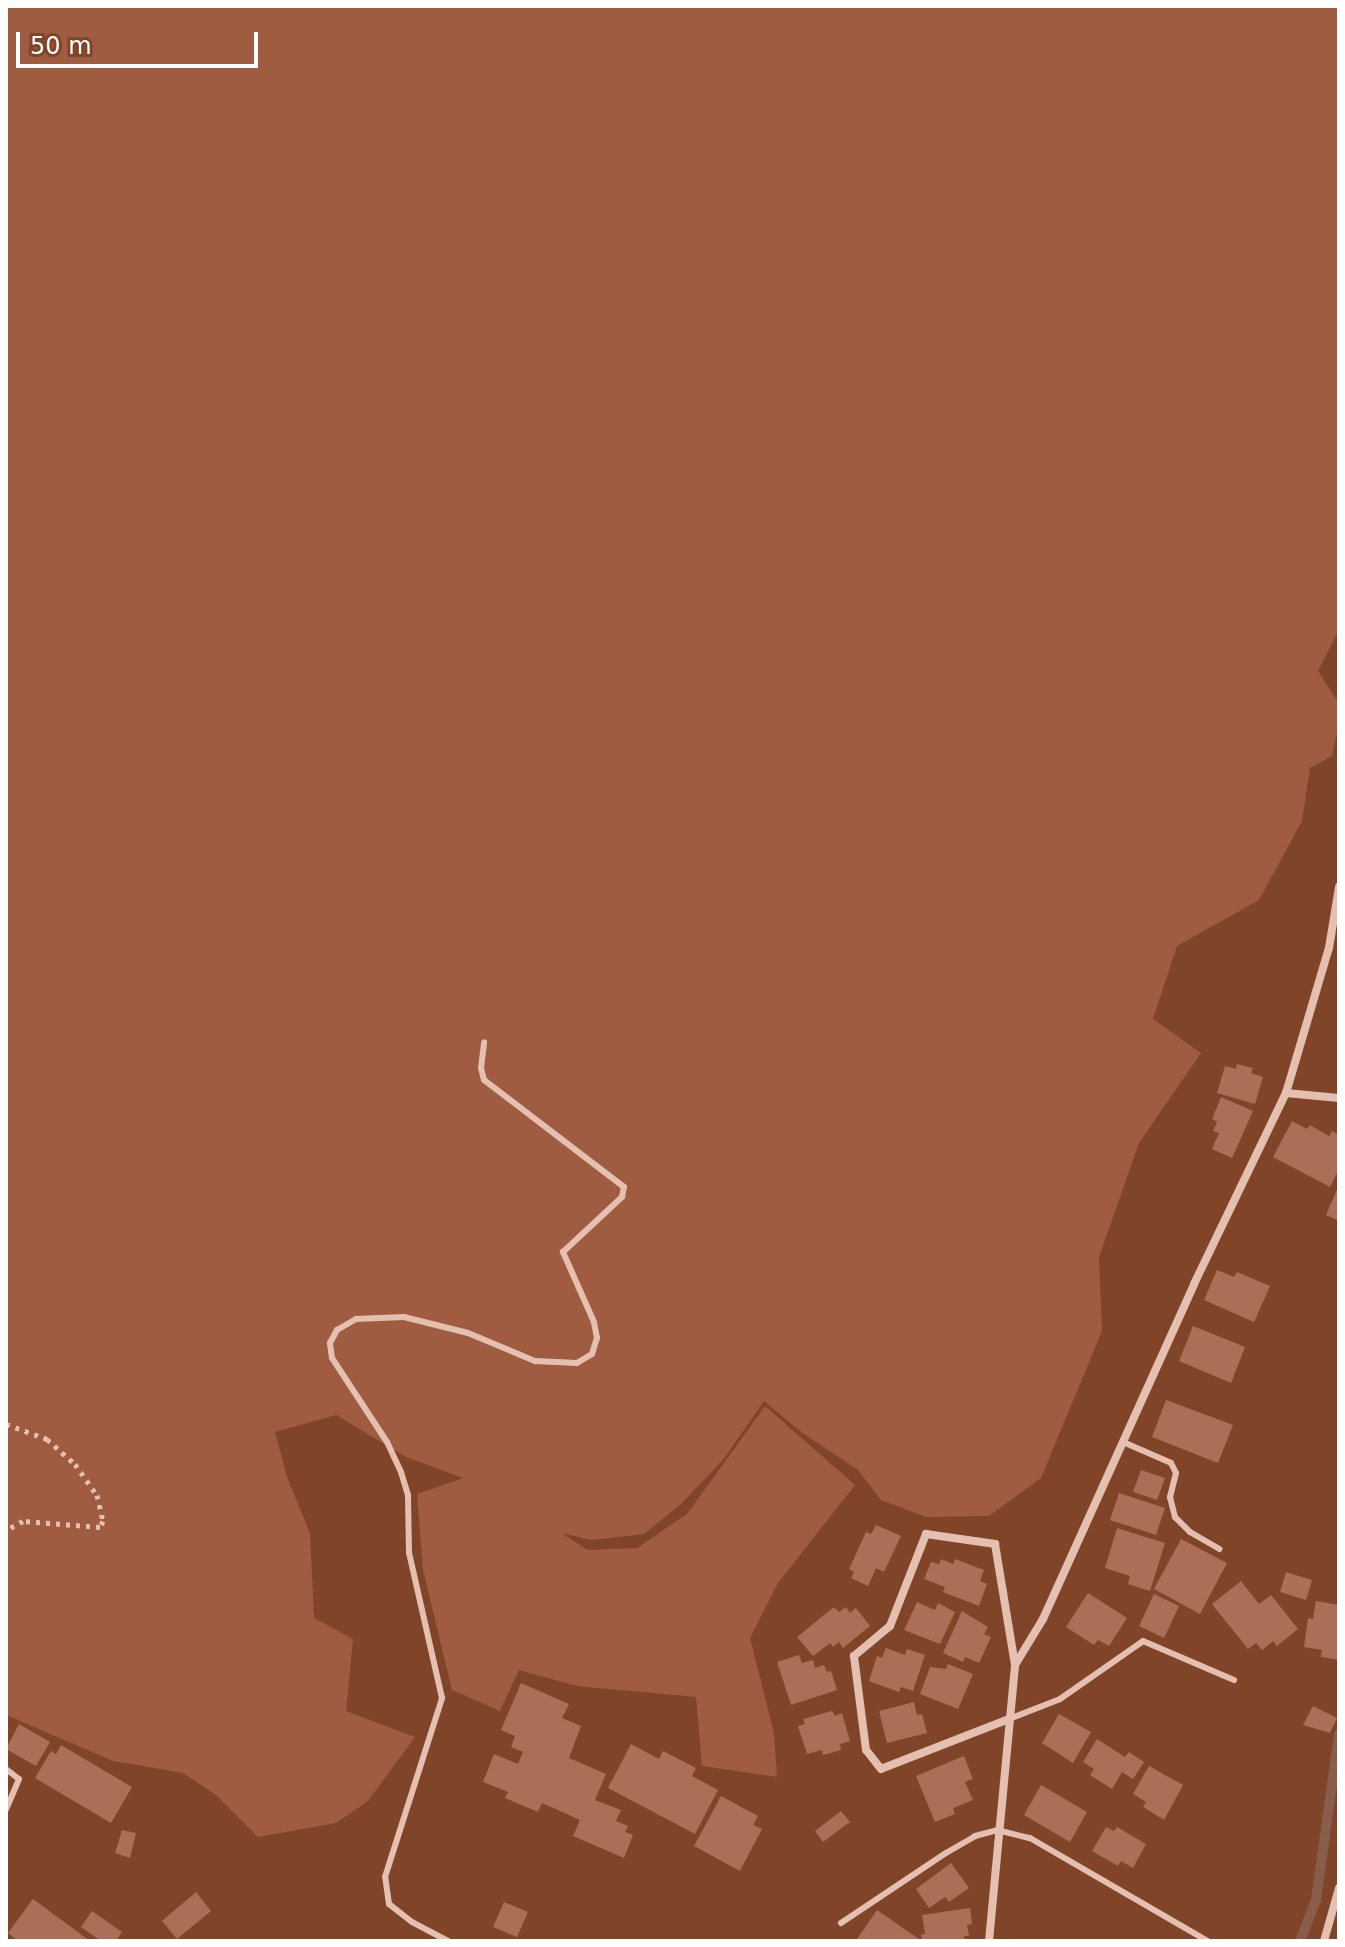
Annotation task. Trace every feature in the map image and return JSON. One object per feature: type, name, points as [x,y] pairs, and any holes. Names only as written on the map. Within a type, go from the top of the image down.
[{"type":"street","points":[[1015,1665],[1043,1619],[1194,1284],[1286,1093],[1329,948],[1339,887]]},
{"type":"street","points":[[1286,1093],[1339,1098]]},
{"type":"street","points":[[989,1941],[997,1830],[1015,1665],[995,1544],[926,1534],[890,1626],[854,1656],[866,1750],[881,1769],[1009,1719]]},
{"type":"street","points":[[1324,1941],[1339,1888]]},
{"type":"lane","points":[[448,1941],[412,1922],[389,1904],[385,1877],[442,1698],[409,1553],[408,1495],[401,1472],[387,1442],[332,1358],[330,1343],[337,1330],[356,1319],[404,1317],[468,1333],[535,1361],[577,1363],[592,1354],[597,1338],[594,1322],[563,1252],[622,1197],[624,1187],[484,1080],[481,1068],[484,1042]]},
{"type":"lane","points":[[1123,1442],[1171,1463],[1176,1473],[1170,1497],[1175,1517],[1190,1532],[1219,1549]]},
{"type":"lane","points":[[1009,1719],[1060,1699],[1143,1641],[1234,1680]]},
{"type":"lane","points":[[6,1769],[19,1779],[6,1809]]},
{"type":"lane","points":[[841,1923],[946,1853],[975,1836],[997,1830],[1030,1838],[1116,1884],[1208,1941]]},
{"type":"path","points":[[6,1424],[47,1439],[75,1464],[97,1495],[103,1521],[100,1527],[23,1521],[6,1530]]},
{"type":"shaded area","points":[[6,6],[1339,6],[1339,630],[1318,671],[1339,704],[1339,723],[1332,756],[1310,768],[1302,821],[1259,900],[1177,946],[1153,1019],[1201,1053],[1139,1143],[1099,1257],[1102,1331],[1041,1478],[989,1516],[926,1517],[881,1500],[858,1470],[801,1432],[764,1401],[723,1460],[680,1505],[644,1534],[591,1540],[562,1533],[587,1550],[637,1548],[687,1514],[765,1406],[855,1485],[778,1583],[750,1638],[774,1733],[777,1777],[702,1766],[696,1697],[577,1686],[519,1670],[500,1711],[452,1690],[423,1570],[417,1494],[463,1478],[406,1457],[336,1415],[275,1432],[288,1480],[310,1533],[314,1618],[353,1639],[346,1711],[415,1737],[368,1801],[336,1823],[258,1837],[216,1795],[183,1773],[113,1761],[6,1715]]},
{"type":"building","points":[[1237,1064],[1253,1068],[1251,1073],[1263,1077],[1255,1104],[1217,1093],[1225,1066],[1236,1069]]},
{"type":"building","points":[[1221,1097],[1253,1111],[1232,1158],[1212,1149],[1219,1133],[1213,1131],[1217,1122],[1212,1119]]},
{"type":"building","points":[[1292,1121],[1307,1129],[1310,1125],[1329,1136],[1332,1131],[1339,1135],[1339,1169],[1330,1187],[1273,1157]]},
{"type":"building","points":[[1339,1185],[1339,1221],[1326,1215]]},
{"type":"building","points":[[1217,1270],[1234,1277],[1237,1272],[1270,1286],[1254,1322],[1204,1300]]},
{"type":"building","points":[[1193,1326],[1245,1347],[1231,1383],[1179,1361]]},
{"type":"building","points":[[1166,1400],[1233,1425],[1218,1463],[1152,1437]]},
{"type":"building","points":[[1141,1470],[1165,1478],[1157,1500],[1133,1492]]},
{"type":"building","points":[[1119,1493],[1165,1508],[1156,1535],[1110,1520]]},
{"type":"building","points":[[876,1525],[901,1536],[884,1572],[876,1568],[868,1586],[851,1578],[854,1572],[849,1569],[866,1532],[871,1534]]},
{"type":"building","points":[[1117,1528],[1165,1543],[1150,1591],[1128,1584],[1130,1576],[1105,1568]]},
{"type":"building","points":[[1181,1539],[1227,1563],[1200,1614],[1154,1589]]},
{"type":"building","points":[[941,1559],[953,1564],[955,1559],[984,1570],[980,1581],[987,1584],[979,1606],[943,1592],[945,1587],[924,1579],[931,1562],[939,1564]]},
{"type":"building","points":[[1286,1572],[1312,1580],[1306,1600],[1280,1592]]},
{"type":"building","points":[[1241,1581],[1259,1604],[1271,1595],[1298,1629],[1277,1646],[1273,1641],[1262,1650],[1256,1643],[1248,1649],[1212,1604]]},
{"type":"building","points":[[1088,1593],[1127,1618],[1109,1646],[1098,1640],[1094,1645],[1066,1627]]},
{"type":"building","points":[[1154,1594],[1179,1606],[1164,1638],[1139,1626]]},
{"type":"building","points":[[1316,1601],[1339,1605],[1339,1660],[1321,1657],[1322,1650],[1304,1647],[1308,1618],[1313,1619]]},
{"type":"building","points":[[917,1602],[935,1610],[938,1603],[955,1612],[940,1644],[904,1630]]},
{"type":"building","points":[[834,1607],[839,1612],[846,1607],[850,1613],[856,1608],[870,1626],[843,1648],[839,1642],[833,1647],[830,1643],[813,1656],[797,1637]]},
{"type":"building","points":[[962,1611],[988,1627],[984,1634],[991,1637],[979,1663],[965,1657],[963,1662],[943,1653]]},
{"type":"building","points":[[886,1648],[905,1655],[907,1649],[925,1655],[913,1691],[901,1687],[899,1692],[869,1681],[877,1656],[882,1658]]},
{"type":"building","points":[[799,1655],[802,1663],[813,1660],[815,1668],[824,1665],[827,1672],[831,1671],[837,1690],[791,1705],[777,1662]]},
{"type":"building","points":[[948,1664],[973,1674],[958,1709],[920,1694],[930,1667],[946,1669]]},
{"type":"building","points":[[521,1683],[569,1704],[562,1718],[581,1726],[569,1758],[606,1774],[595,1800],[621,1810],[616,1821],[628,1826],[625,1832],[633,1835],[624,1858],[573,1836],[580,1820],[542,1803],[538,1812],[505,1798],[508,1792],[483,1782],[494,1754],[518,1764],[523,1752],[511,1747],[515,1736],[501,1730]]},
{"type":"building","points":[[914,1702],[917,1715],[922,1714],[927,1733],[887,1743],[879,1711]]},
{"type":"building","points":[[1313,1706],[1337,1718],[1330,1733],[1303,1725]]},
{"type":"building","points":[[832,1711],[835,1716],[842,1713],[850,1741],[840,1744],[841,1750],[823,1755],[822,1750],[807,1754],[798,1726],[805,1724],[803,1719]]},
{"type":"building","points":[[1059,1714],[1091,1732],[1073,1763],[1042,1743]]},
{"type":"building","points":[[19,1724],[50,1742],[36,1766],[6,1749]]},
{"type":"building","points":[[1097,1739],[1125,1757],[1129,1752],[1144,1762],[1133,1779],[1122,1772],[1112,1789],[1090,1775],[1094,1769],[1083,1762]]},
{"type":"building","points":[[631,1744],[659,1759],[663,1751],[696,1768],[692,1776],[718,1790],[695,1834],[608,1788]]},
{"type":"building","points":[[61,1745],[132,1787],[111,1823],[35,1778],[51,1751],[56,1754]]},
{"type":"building","points":[[964,1756],[973,1779],[965,1782],[973,1800],[953,1808],[955,1814],[935,1822],[916,1776]]},
{"type":"building","points":[[1149,1766],[1183,1785],[1164,1820],[1143,1807],[1146,1802],[1133,1794]]},
{"type":"building","points":[[1041,1785],[1087,1812],[1070,1842],[1024,1815]]},
{"type":"building","points":[[721,1796],[758,1816],[753,1825],[762,1829],[740,1871],[694,1846]]},
{"type":"building","points":[[841,1811],[850,1822],[823,1842],[815,1831]]},
{"type":"building","points":[[1106,1827],[1114,1831],[1117,1827],[1146,1844],[1133,1868],[1121,1861],[1118,1866],[1092,1851]]},
{"type":"building","points":[[122,1830],[136,1833],[130,1858],[115,1853]]},
{"type":"building","points":[[951,1863],[969,1888],[949,1902],[945,1897],[929,1908],[916,1889]]},
{"type":"building","points":[[196,1892],[211,1911],[177,1939],[162,1921]]},
{"type":"building","points":[[33,1899],[90,1941],[18,1941],[8,1933]]},
{"type":"building","points":[[504,1902],[528,1912],[517,1937],[493,1927]]},
{"type":"building","points":[[970,1908],[972,1924],[967,1925],[969,1936],[964,1936],[965,1941],[922,1941],[921,1935],[925,1934],[922,1915]]},
{"type":"building","points":[[877,1910],[919,1939],[918,1941],[857,1939]]},
{"type":"building","points":[[92,1911],[122,1932],[116,1941],[101,1941],[81,1927]]},
{"type":"waterway","points":[[1300,1941],[1316,1900],[1339,1735]]}]
